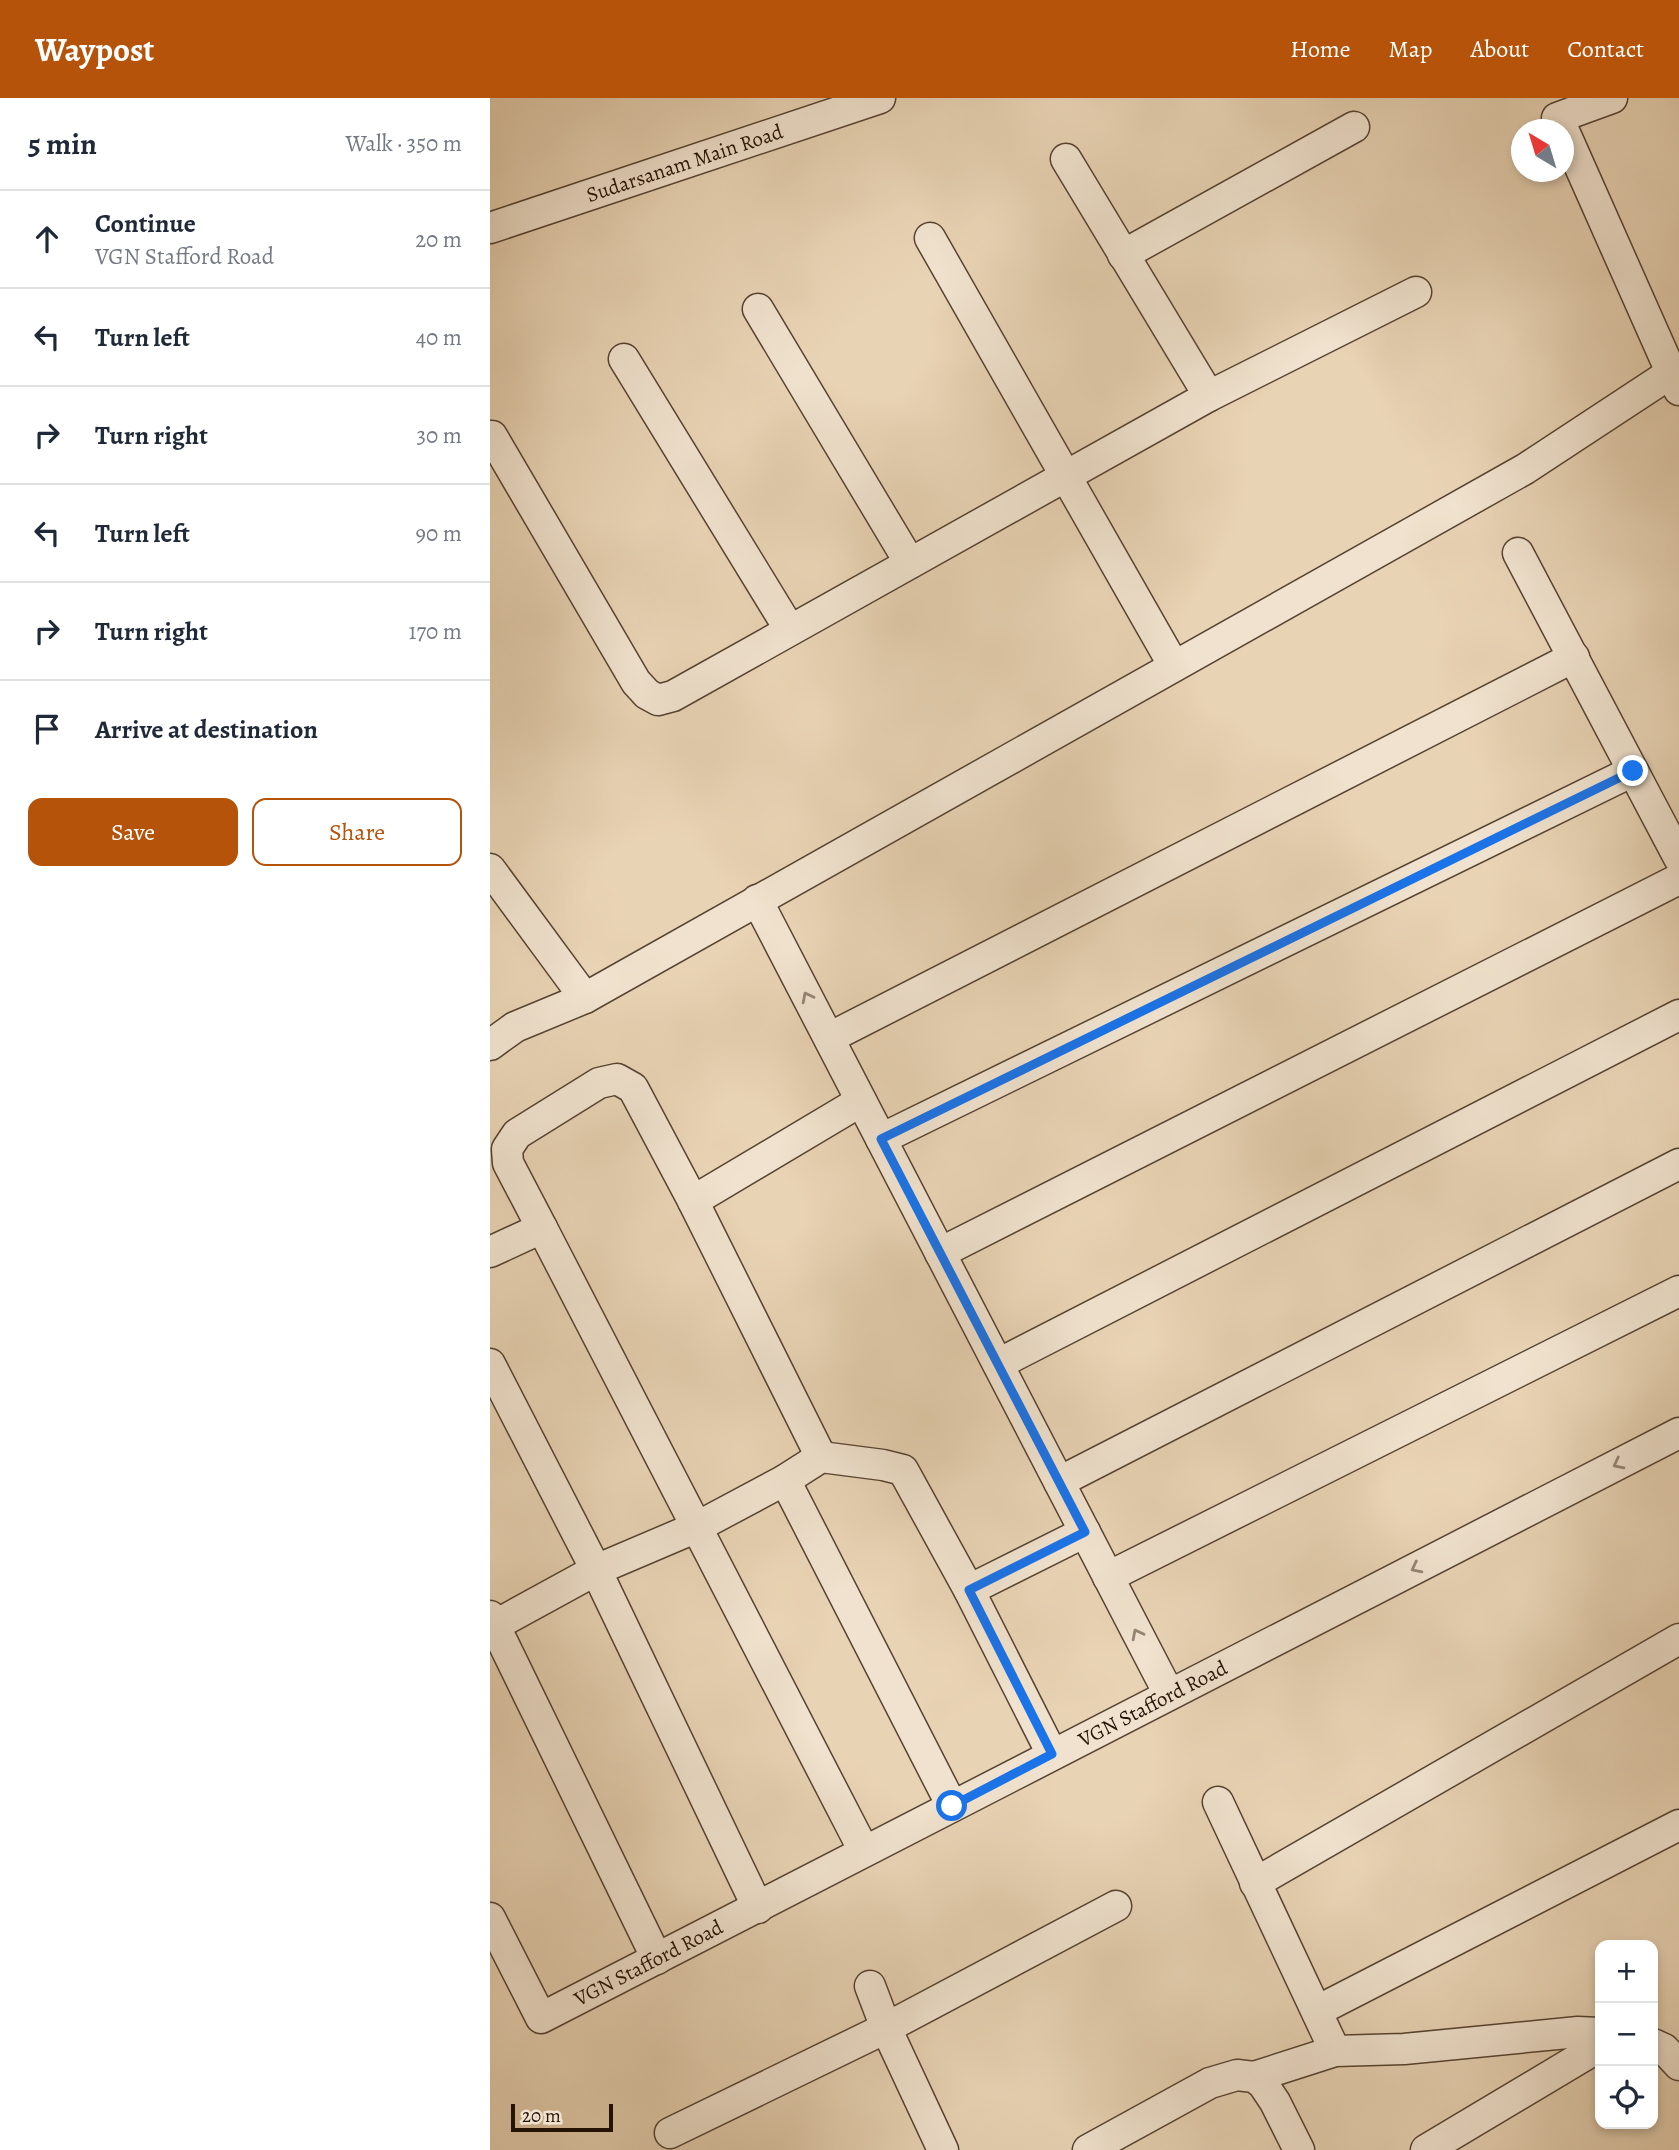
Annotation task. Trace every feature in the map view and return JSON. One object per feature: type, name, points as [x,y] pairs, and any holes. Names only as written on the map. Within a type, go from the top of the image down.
[{"type":"street","points":[[1558,119],[1612,98]]},
{"type":"street","name":"Sudarsanam Main Road","points":[[490,228],[871,99]]},
{"type":"street","points":[[1123,255],[1354,127]]},
{"type":"street","points":[[490,1045],[515,1027],[585,998],[1675,382],[1574,155]]},
{"type":"street","points":[[1066,159],[1209,396]]},
{"type":"street","points":[[930,238],[1174,666]]},
{"type":"street","points":[[492,436],[636,682],[647,694],[658,700],[673,696],[1209,396],[1416,292]]},
{"type":"street","points":[[758,309],[910,563]]},
{"type":"street","points":[[625,359],[790,630]]},
{"type":"street","points":[[1518,553],[1679,858]]},
{"type":"street","points":[[829,1038],[1574,657]]},
{"type":"street","points":[[881,1139],[1633,771]]},
{"type":"street","points":[[490,869],[585,998]]},
{"type":"street","points":[[940,1253],[1679,879]]},
{"type":"street","points":[[757,900],[1168,1695]]},
{"type":"street","points":[[998,1364],[1679,1015]]},
{"type":"street","points":[[821,1457],[633,1088],[617,1079],[599,1083],[517,1134],[507,1149],[508,1163],[864,1852]]},
{"type":"street","points":[[692,1200],[862,1101]]},
{"type":"street","points":[[1059,1482],[1679,1164]]},
{"type":"street","points":[[490,1252],[542,1228]]},
{"type":"street","points":[[1108,1577],[1679,1291]]},
{"type":"street","points":[[490,1364],[596,1570],[758,1908]]},
{"type":"street","name":"VGN Stafford Road","points":[[490,1917],[541,2018],[1679,1433]]},
{"type":"street","points":[[657,1959],[492,1623],[596,1570],[697,1527],[785,1480],[821,1457],[903,1469],[969,1590],[1052,1754]]},
{"type":"street","points":[[785,1480],[952,1806]]},
{"type":"street","points":[[969,1590],[1085,1532]]},
{"type":"street","points":[[1255,1883],[1679,1639]]},
{"type":"street","points":[[1217,1802],[1335,2050]]},
{"type":"street","points":[[1317,2011],[1679,1825]]},
{"type":"street","points":[[670,2133],[886,2028],[1116,1906]]},
{"type":"street","points":[[870,1986],[886,2028],[943,2150]]},
{"type":"street","points":[[1088,2150],[1210,2083],[1237,2075],[1254,2077],[1335,2050],[1404,2049],[1578,2032],[1595,2033]]},
{"type":"street","points":[[1658,2046],[1679,2065]]},
{"type":"street","points":[[1426,2150],[1595,2049]]},
{"type":"street","points":[[1254,2077],[1263,2084],[1275,2102],[1299,2150]]},
{"type":"route","points":[[952,1806],[1052,1754],[969,1590],[1085,1532],[881,1139],[1633,771]]}]
